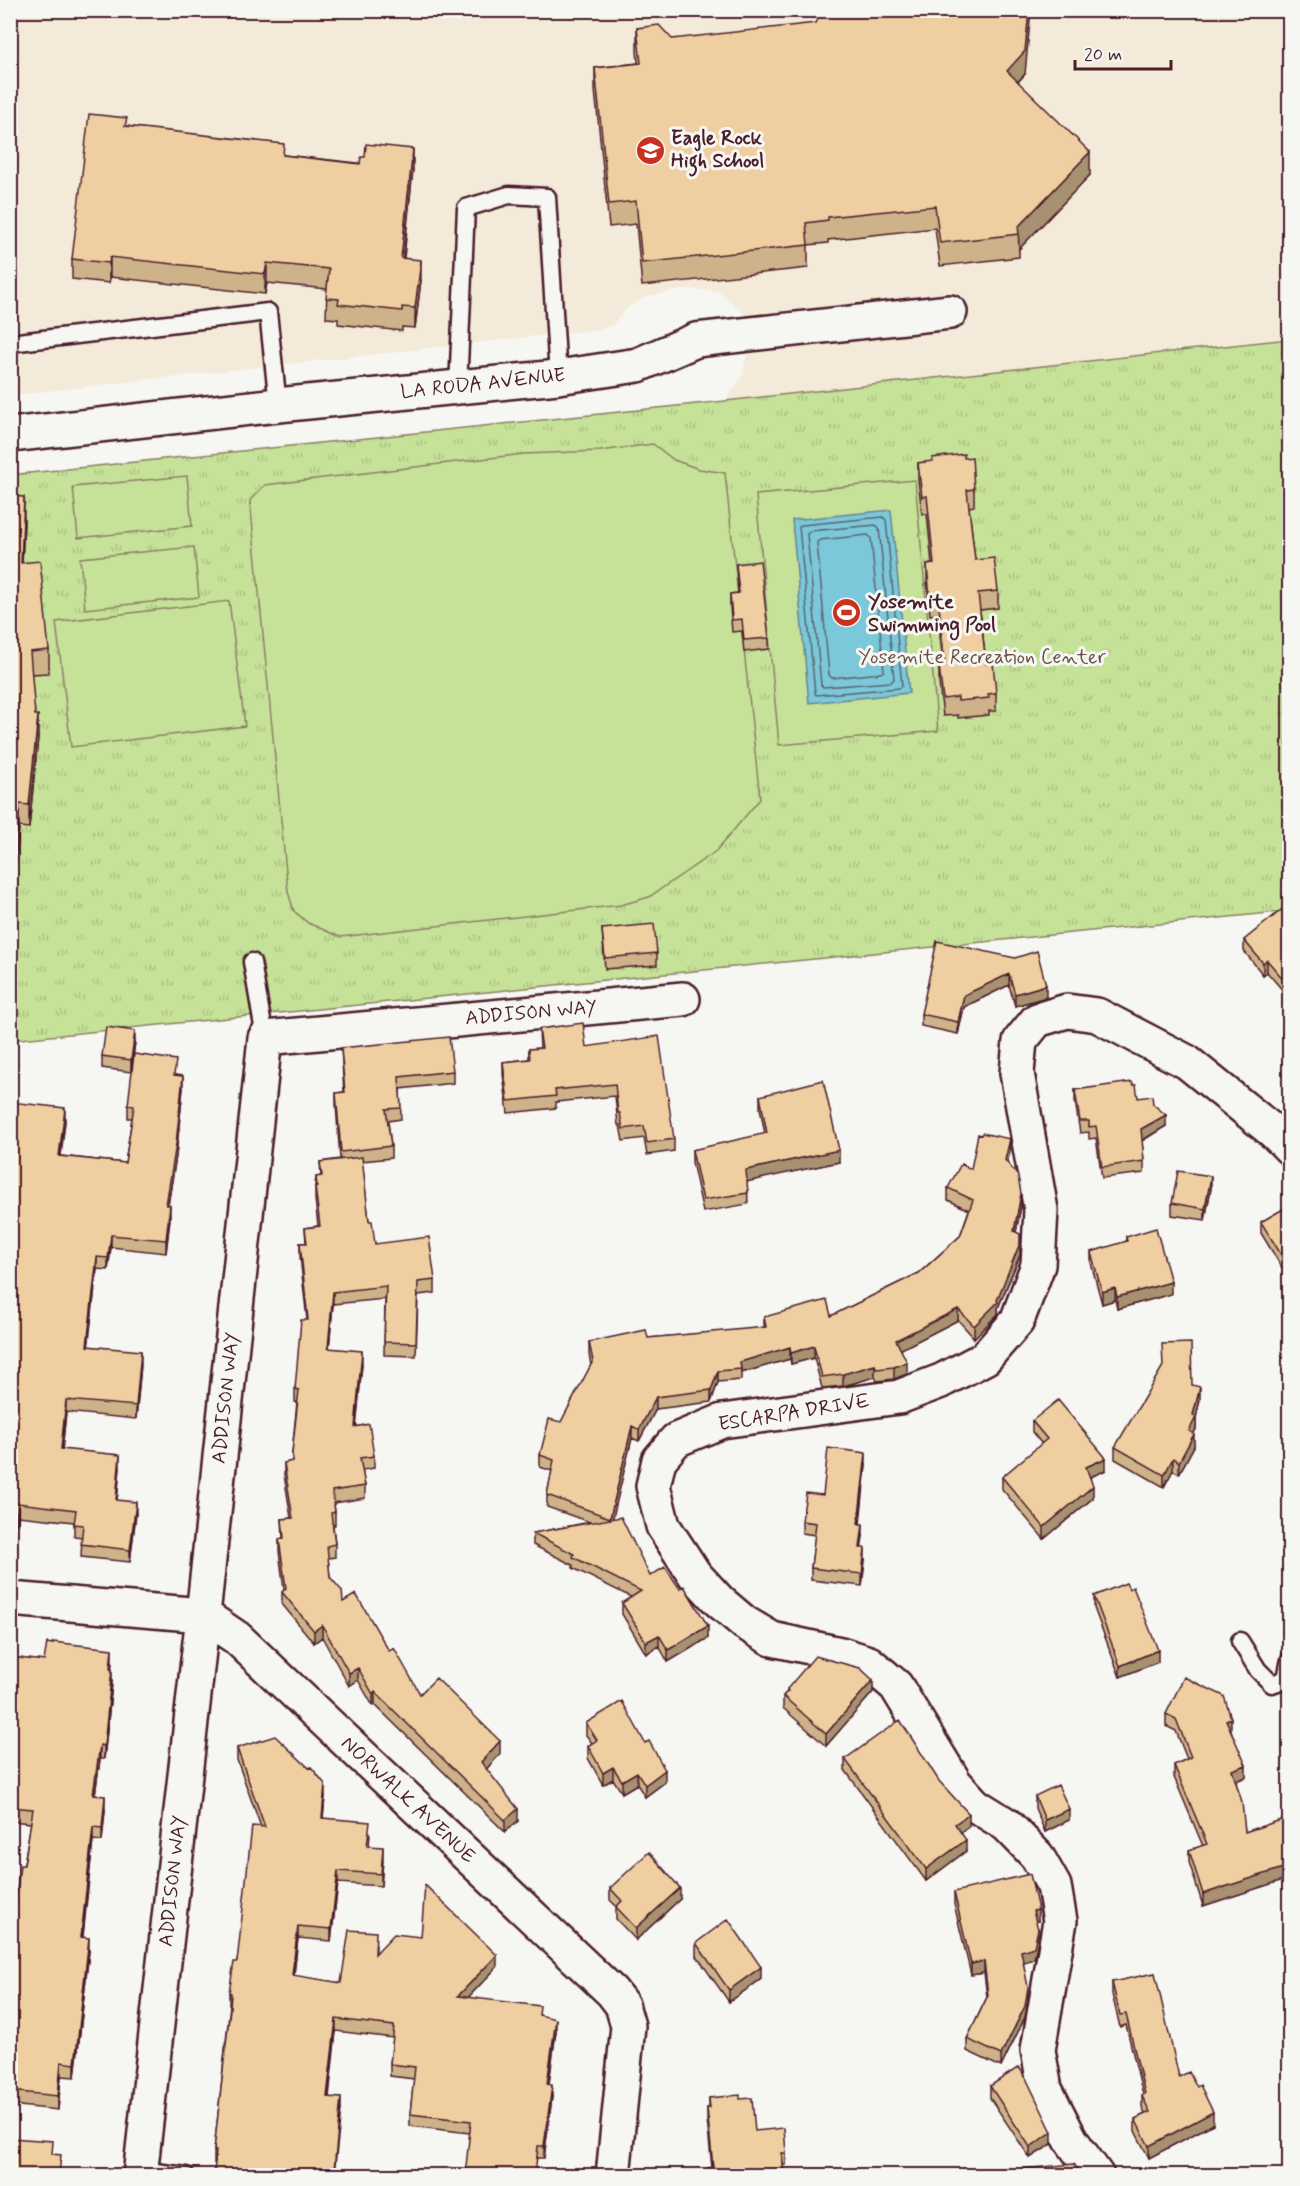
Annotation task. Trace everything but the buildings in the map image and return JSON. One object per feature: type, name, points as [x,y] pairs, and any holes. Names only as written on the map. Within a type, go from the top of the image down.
[{"type":"street","name":"LA RODA AVENUE","points":[[10,435],[558,377],[638,365],[696,340],[950,312]]},
{"type":"street","name":"ADDISON WAY","points":[[140,2173],[265,1038],[683,999]]},
{"type":"street","name":"ESCARPA DRIVE","points":[[1097,2175],[1071,2140],[1045,2089],[1038,2050],[1060,1921],[1054,1886],[1037,1856],[1007,1825],[975,1805],[955,1783],[896,1686],[869,1663],[841,1654],[772,1639],[745,1623],[719,1601],[695,1575],[663,1526],[653,1486],[659,1460],[676,1440],[722,1421],[899,1397],[941,1380],[985,1358],[1017,1321],[1038,1265],[1041,1210],[1017,1073],[1020,1041],[1037,1020],[1067,1011],[1097,1015],[1187,1062],[1275,1133],[1290,1148]]},
{"type":"street","name":"NORWALK AVENUE","points":[[10,1599],[203,1615],[237,1638],[612,1992],[622,2004],[628,2026],[613,2175]]},
{"type":"lane","points":[[458,387],[466,208],[509,195],[547,197],[558,377]]},
{"type":"lane","points":[[10,343],[268,312],[278,405]]},
{"type":"lane","points":[[252,962],[265,1038]]},
{"type":"lane","points":[[1240,1641],[1258,1670],[1272,1684],[1286,1679],[1290,1659]]},
{"type":"lane","points":[[140,2173],[186,2175]]},
{"type":"shaded area","name":"Eagle Rock High School","points":[[10,11],[1289,11],[1289,339],[725,401],[742,376],[748,350],[745,314],[720,291],[687,289],[647,296],[628,307],[612,325],[599,329],[11,395]]},
{"type":"green space","name":"Yosemite Recreation Center","points":[[1289,339],[1289,911],[11,1040],[10,475],[725,401]]},
{"type":"green space","points":[[653,444],[674,460],[699,469],[725,473],[760,799],[716,851],[649,897],[621,905],[340,937],[308,923],[294,911],[288,892],[250,500],[265,485],[524,454],[600,451]]},
{"type":"green space","points":[[187,476],[192,526],[78,538],[73,487]]},
{"type":"green space","name":"Yosemite Swimming Pool","points":[[915,480],[938,731],[779,745],[756,495]]},
{"type":"green space","points":[[194,547],[199,597],[85,609],[80,558]]},
{"type":"green space","points":[[229,601],[245,726],[71,747],[56,622]]},
{"type":"water","points":[[891,510],[909,693],[809,703],[792,520]]},
{"type":"place","name":"Eagle Rock High School","points":[[650,150]]},
{"type":"place","name":"Yosemite Swimming Pool","points":[[847,613]]}]
